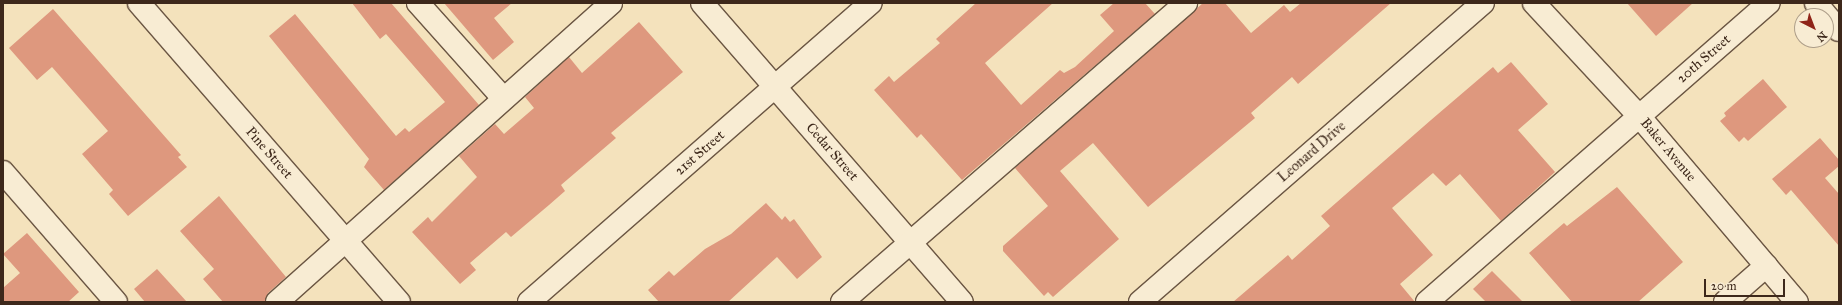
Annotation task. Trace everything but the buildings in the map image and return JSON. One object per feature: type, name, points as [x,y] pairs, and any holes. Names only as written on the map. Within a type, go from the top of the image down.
[{"type":"street","name":"Pine Street","points":[[140,3],[399,302]]},
{"type":"street","points":[[418,3],[502,98]]},
{"type":"street","points":[[277,302],[502,98],[611,3]]},
{"type":"street","name":"Cedar Street","points":[[702,3],[776,86],[962,302]]},
{"type":"street","name":"21st Street","points":[[529,302],[871,3]]},
{"type":"street","points":[[842,302],[1186,3]]},
{"type":"street","name":"Leonard Drive","points":[[1140,302],[1483,3]]},
{"type":"street","name":"Baker Avenue","points":[[1534,3],[1639,116],[1797,302]]},
{"type":"street","name":"20th Street","points":[[1427,302],[1769,3]]},
{"type":"street","points":[[1816,3],[1839,30]]},
{"type":"street","points":[[3,172],[116,302]]},
{"type":"street","points":[[1725,302],[1766,266]]}]
